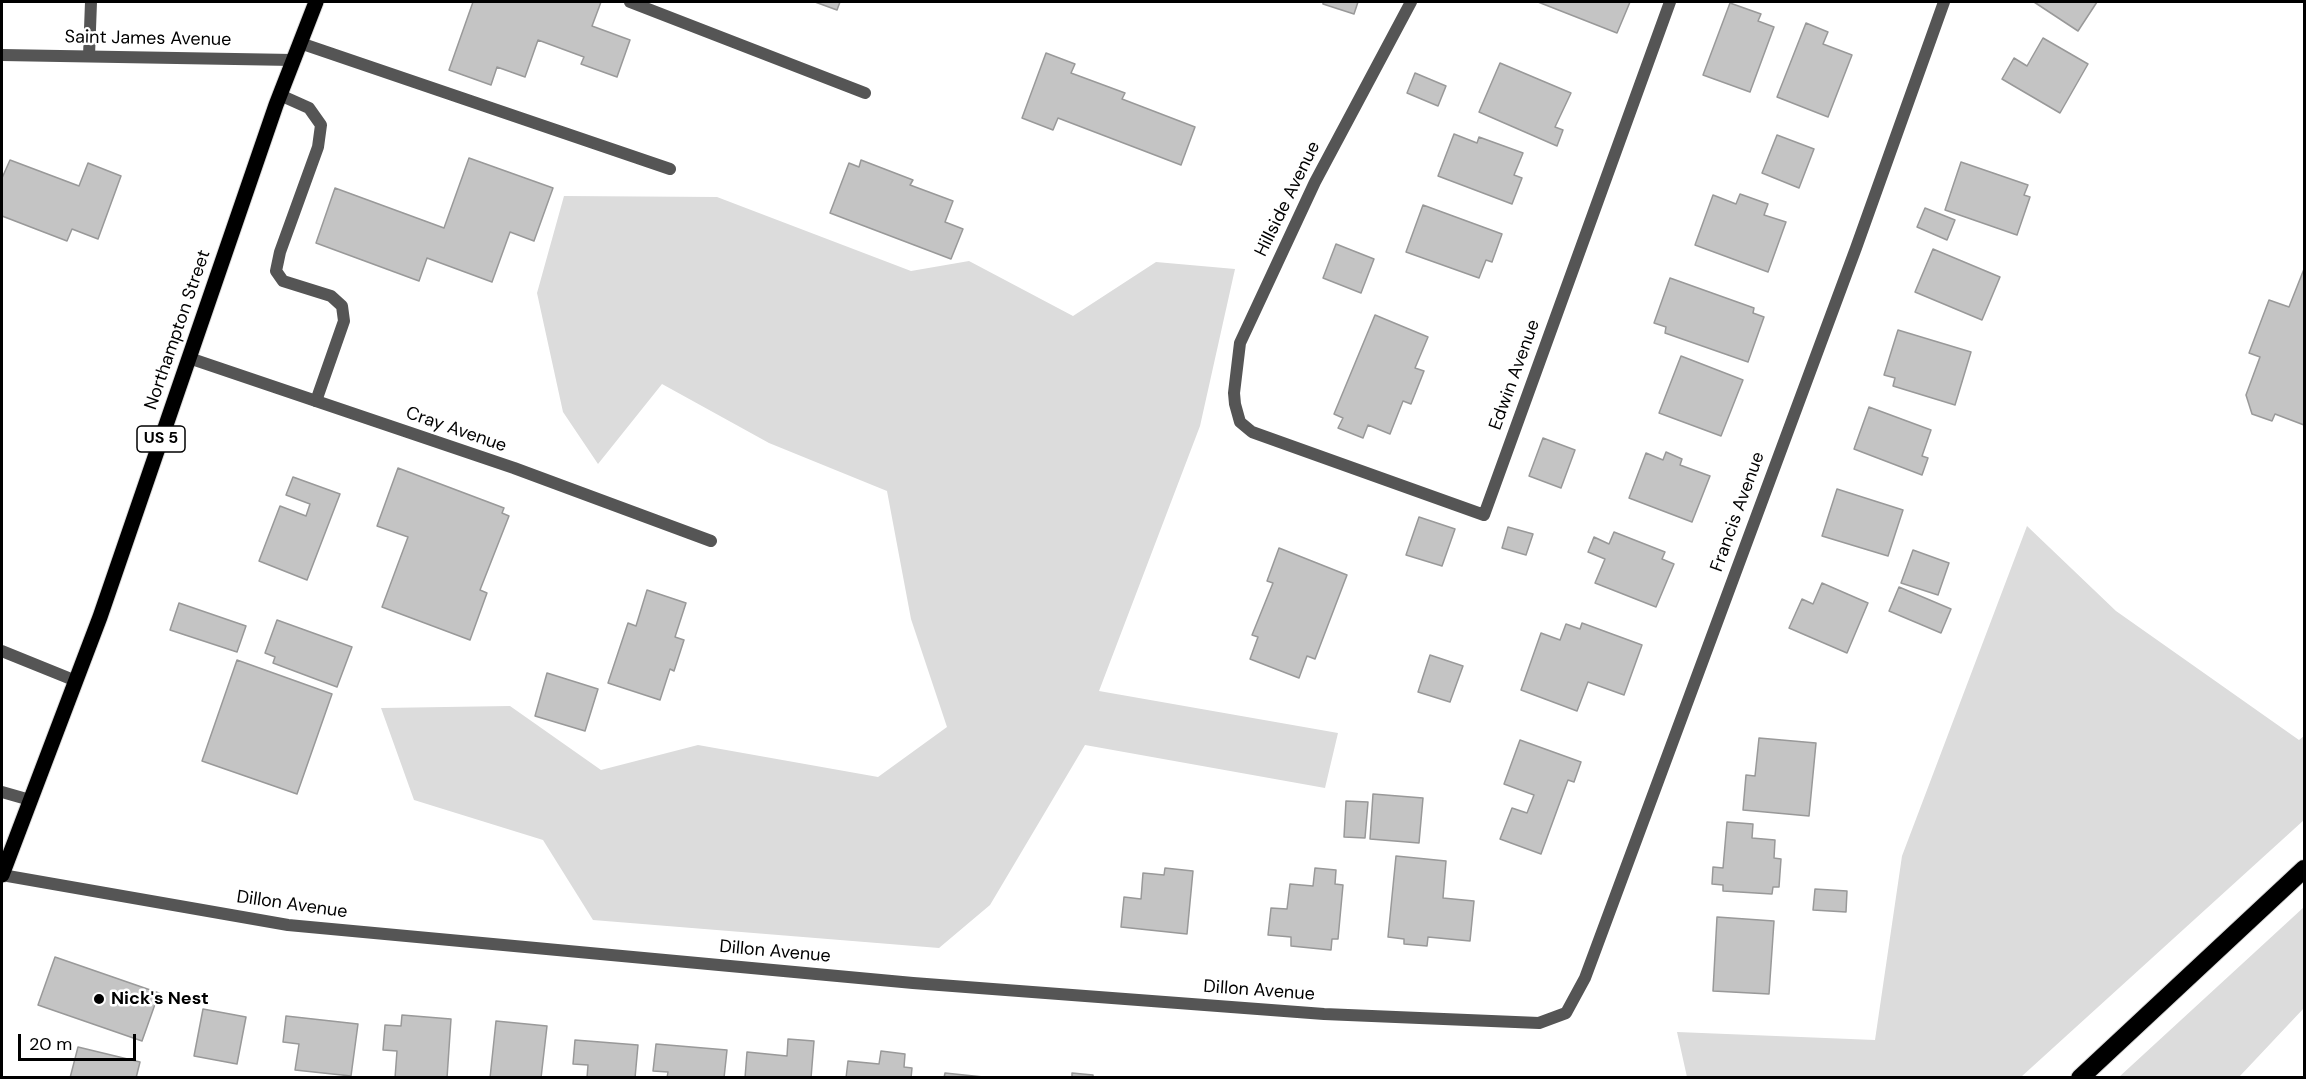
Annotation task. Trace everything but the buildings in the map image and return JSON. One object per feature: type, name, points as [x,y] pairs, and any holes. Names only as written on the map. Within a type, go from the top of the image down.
[{"type":"highway","points":[[2080,1077],[2304,869]]},
{"type":"main road","name":"Northampton Street","points":[[2,875],[100,617],[280,95],[316,2]]},
{"type":"street","points":[[89,56],[91,2]]},
{"type":"street","points":[[630,2],[865,93]]},
{"type":"street","name":"Hillside Avenue","points":[[1240,422],[1234,393],[1240,344],[1315,182],[1411,2]]},
{"type":"street","name":"Edwin Avenue","points":[[1240,422],[1252,432],[1484,515],[1670,2]]},
{"type":"street","name":"Francis Avenue","points":[[1548,1020],[1566,1013],[1585,978],[1944,2]]},
{"type":"street","points":[[300,43],[670,169]]},
{"type":"street","name":"Saint James Avenue","points":[[2,54],[293,60]]},
{"type":"street","points":[[280,95],[309,108],[321,125],[318,147],[280,252],[276,271],[283,281],[331,296],[342,306],[344,321],[316,401]]},
{"type":"street","name":"Cray Avenue","points":[[189,358],[514,468],[711,541]]},
{"type":"street","points":[[2,651],[76,681]]},
{"type":"street","points":[[2,792],[30,800]]},
{"type":"street","name":"Dillon Avenue","points":[[2,875],[288,925],[913,982],[1300,1012],[1539,1023],[1548,1020]]},
{"type":"shaded area","points":[[564,196],[717,197],[911,271],[969,261],[1073,316],[1156,262],[1235,269],[1200,426],[1099,691],[1338,733],[1325,788],[1085,745],[990,905],[939,948],[593,920],[543,840],[414,800],[381,708],[510,706],[601,770],[698,745],[878,777],[947,727],[911,619],[887,491],[769,443],[662,384],[598,464],[563,412],[537,293]]},
{"type":"shaded area","points":[[2027,526],[2116,611],[2299,740],[2304,736],[2304,820],[2021,1077],[1687,1077],[1677,1032],[1875,1040],[1902,856]]},
{"type":"shaded area","points":[[2304,907],[2304,1008],[2239,1077],[2119,1077]]},
{"type":"place","name":"Nick's Nest","points":[[99,999]]}]
